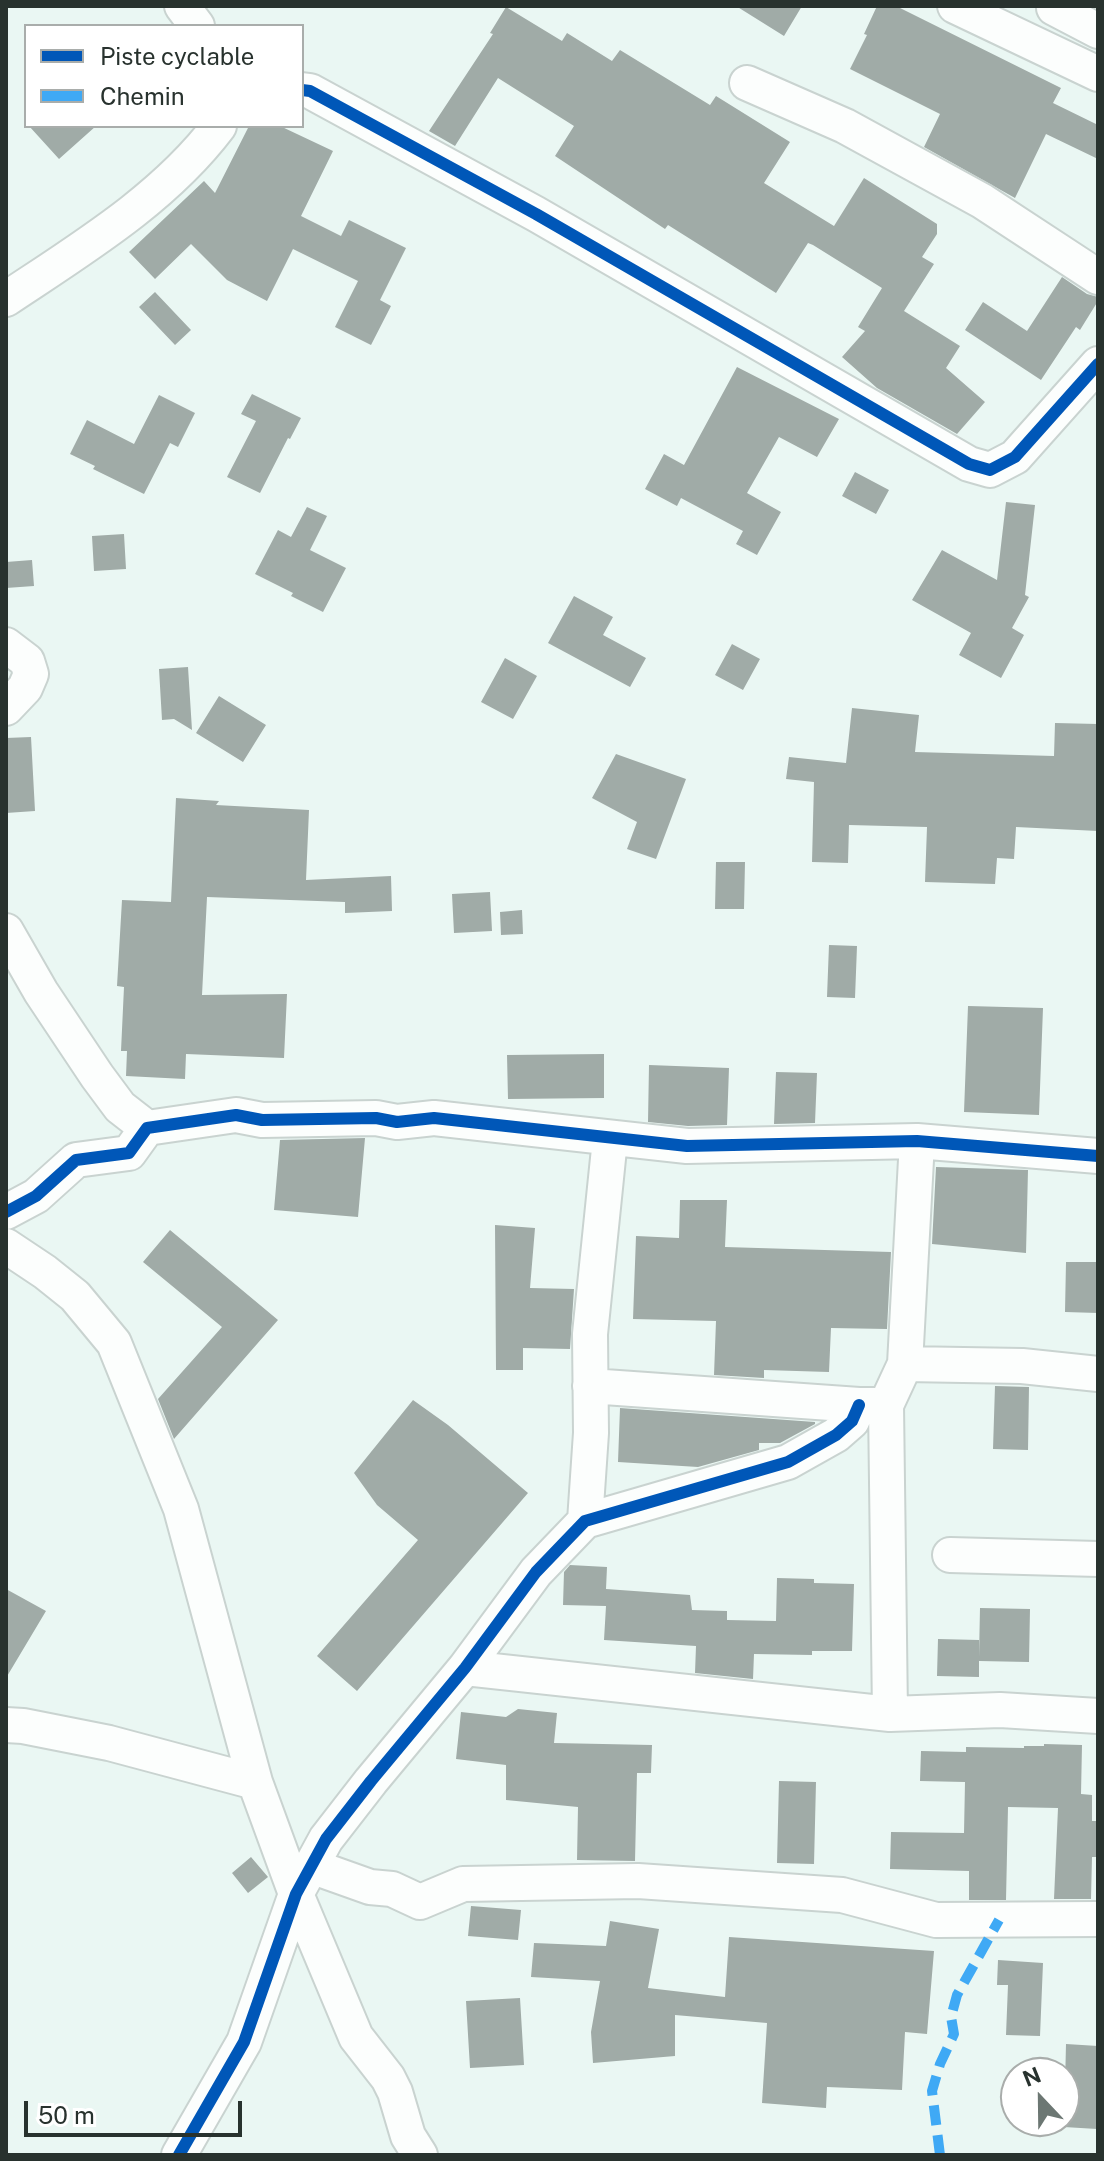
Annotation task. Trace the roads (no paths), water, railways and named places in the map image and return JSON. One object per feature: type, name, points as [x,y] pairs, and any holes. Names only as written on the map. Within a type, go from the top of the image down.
[{"type":"street","points":[[955,6],[1098,74]]},
{"type":"street","points":[[1054,8],[1098,31]]},
{"type":"street","points":[[747,83],[845,126],[982,201],[1098,277]]},
{"type":"street","points":[[304,90],[536,214],[969,464],[990,470],[1015,457],[1098,364]]},
{"type":"street","points":[[6,299],[74,254],[170,181],[217,128]]},
{"type":"street","points":[[6,645],[27,661],[31,674],[25,688],[6,708]]},
{"type":"street","points":[[6,931],[41,992],[97,1076],[120,1107],[147,1128]]},
{"type":"street","points":[[6,1212],[36,1196],[76,1160],[129,1153],[147,1128],[236,1115],[262,1120],[376,1118],[397,1122],[434,1118],[687,1146],[917,1141],[1098,1156]]},
{"type":"street","points":[[585,1521],[591,1433],[590,1334],[610,1139]]},
{"type":"street","points":[[179,2155],[244,2042],[304,1880],[326,1839],[465,1668],[536,1572],[585,1521],[788,1462],[836,1435],[873,1405],[905,1364],[917,1141]]},
{"type":"street","points":[[6,1246],[75,1296],[114,1343],[181,1509],[255,1782],[304,1880],[356,2037],[388,2078],[408,2136],[420,2155]]},
{"type":"street","points":[[905,1364],[1022,1366],[1098,1374]]},
{"type":"street","points":[[590,1386],[873,1405]]},
{"type":"street","points":[[873,1405],[890,1714]]},
{"type":"street","points":[[950,1555],[1098,1559]]},
{"type":"street","points":[[465,1668],[890,1714],[1000,1710],[1098,1716]]},
{"type":"street","points":[[6,1725],[109,1743],[255,1782]]},
{"type":"street","points":[[304,1880],[392,1889],[420,1902],[463,1884],[638,1881],[842,1895],[936,1920],[1098,1919]]}]
